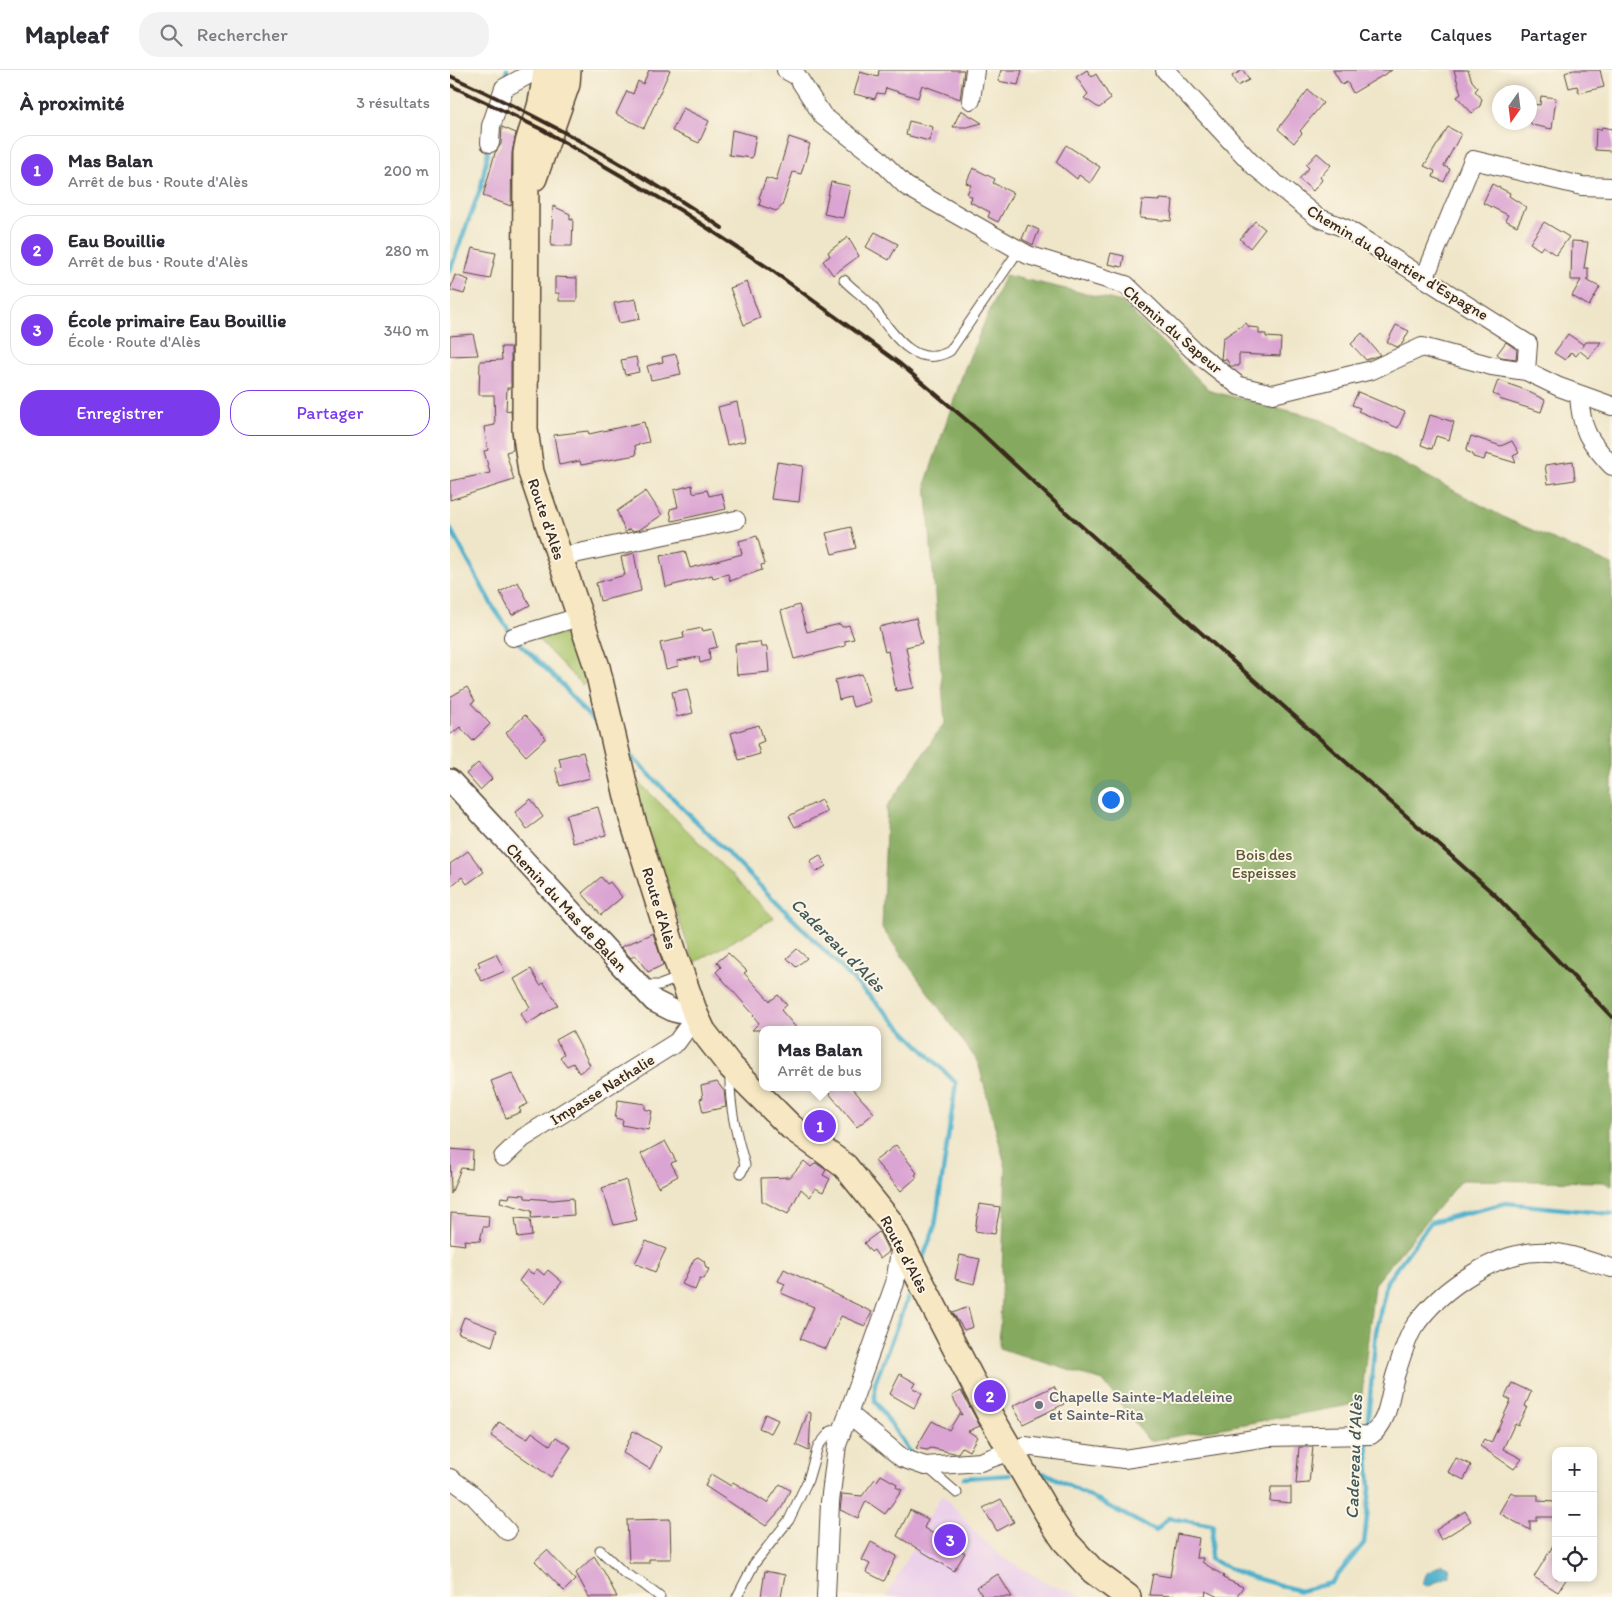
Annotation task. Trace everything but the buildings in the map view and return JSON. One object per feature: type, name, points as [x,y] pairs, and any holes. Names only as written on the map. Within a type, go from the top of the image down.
[{"type":"main road","name":"Route d'Alès","points":[[546,70],[539,111],[528,135],[525,429],[531,472],[597,667],[632,818],[696,1016],[703,1031],[731,1068],[791,1127],[845,1166],[870,1195],[890,1222],[1015,1459],[1040,1501],[1105,1567],[1129,1597]]},
{"type":"main road","name":"Route d'Alès","points":[[526,204],[567,84],[568,70]]},
{"type":"street","points":[[490,143],[490,126],[504,88],[538,70]]},
{"type":"street","name":"Chemin du Sapeur","points":[[786,70],[797,76],[823,116],[879,159],[906,186],[1028,255],[1126,285],[1193,350],[1239,386],[1273,394],[1372,370],[1422,347],[1492,366],[1526,370]]},
{"type":"street","points":[[971,100],[975,70]]},
{"type":"street","name":"Chemin du Quartier d'Espagne","points":[[1165,70],[1254,166],[1317,217],[1347,229],[1528,344],[1526,370]]},
{"type":"street","points":[[1425,277],[1473,160],[1582,186],[1612,187]]},
{"type":"street","points":[[1526,370],[1559,387],[1612,406]]},
{"type":"street","points":[[1579,394],[1581,421],[1594,446],[1612,466]]},
{"type":"street","points":[[560,557],[736,520]]},
{"type":"street","points":[[513,637],[579,617]]},
{"type":"street","name":"Chemin du Mas de Balan","points":[[450,780],[654,1001],[674,1012],[696,1016]]},
{"type":"street","name":"Impasse Nathalie","points":[[503,1157],[523,1138],[677,1042],[696,1016]]},
{"type":"street","points":[[845,1421],[902,1458],[925,1466],[1015,1459],[1024,1446],[1124,1459],[1268,1437],[1371,1435],[1381,1428],[1396,1375],[1413,1328],[1434,1302],[1461,1280],[1506,1258],[1529,1252],[1550,1252],[1612,1268]]},
{"type":"street","points":[[826,1597],[830,1502],[837,1445],[906,1254]]},
{"type":"street","points":[[450,1478],[473,1495],[507,1531]]},
{"type":"lane","points":[[844,280],[872,305],[887,329],[900,342],[928,358],[939,358],[950,351],[1013,262],[1019,250]]},
{"type":"lane","points":[[640,986],[660,985],[673,980],[678,965]]},
{"type":"lane","points":[[731,1068],[730,1094],[735,1132],[745,1164],[741,1173]]},
{"type":"lane","points":[[738,1597],[754,1564],[788,1520],[808,1480],[818,1446],[831,1431],[845,1421]]},
{"type":"lane","points":[[925,1466],[957,1493]]},
{"type":"lane","points":[[600,1550],[624,1573],[642,1583],[660,1597]]},
{"type":"shaded area","points":[[942,1494],[976,1533],[1002,1557],[1047,1583],[1085,1597],[886,1597]]},
{"type":"green space","name":"Bois des Espeisses","points":[[1005,275],[1122,302],[1210,391],[1318,418],[1507,519],[1612,565],[1612,1186],[1604,1182],[1461,1180],[1374,1284],[1361,1403],[1149,1441],[1103,1381],[999,1348],[1006,1168],[978,1062],[882,928],[887,807],[945,722],[926,482],[964,370]]},
{"type":"green space","points":[[572,629],[588,680],[582,685],[533,634]]},
{"type":"green space","points":[[639,782],[774,918],[694,963],[635,793]]},
{"type":"water","points":[[1442,1564],[1449,1567],[1450,1576],[1427,1586],[1422,1584],[1427,1573]]},
{"type":"waterway","name":"Cadereau d'Alès","points":[[505,81],[507,70]]},
{"type":"waterway","name":"Cadereau d'Alès","points":[[450,270],[481,187],[489,146]]},
{"type":"waterway","name":"Cadereau d'Alès","points":[[450,528],[493,607],[511,633]]},
{"type":"waterway","name":"Cadereau d'Alès","points":[[517,641],[562,684],[581,708],[601,727]]},
{"type":"waterway","name":"Cadereau d'Alès","points":[[626,751],[956,1083],[935,1226],[921,1263]]},
{"type":"waterway","name":"Cadereau d'Alès","points":[[1367,1430],[1376,1332],[1387,1281],[1431,1222],[1506,1203],[1612,1214]]},
{"type":"waterway","name":"Cadereau d'Alès","points":[[910,1452],[875,1401],[875,1383],[913,1284]]},
{"type":"waterway","name":"Cadereau d'Alès","points":[[1038,1472],[1049,1475],[1156,1531],[1168,1518],[1213,1525],[1210,1559],[1242,1574],[1300,1591],[1331,1583],[1364,1543],[1370,1489],[1367,1438]]},
{"type":"waterway","name":"Cadereau d'Alès","points":[[964,1478],[1010,1475]]},
{"type":"railway","points":[[450,76],[555,127],[657,185],[722,228]]},
{"type":"railway","points":[[450,85],[543,130],[680,210],[770,269],[899,363],[977,429],[1060,507],[1495,895],[1612,1017]]},
{"type":"place","name":"Mas Balan","points":[[820,1126]]},
{"type":"place","name":"Eau Bouillie","points":[[990,1396]]},
{"type":"place","name":"Chapelle Sainte-Madeleine et Sainte-Rita","points":[[1039,1405]]},
{"type":"place","name":"École primaire Eau Bouillie","points":[[950,1540]]}]
